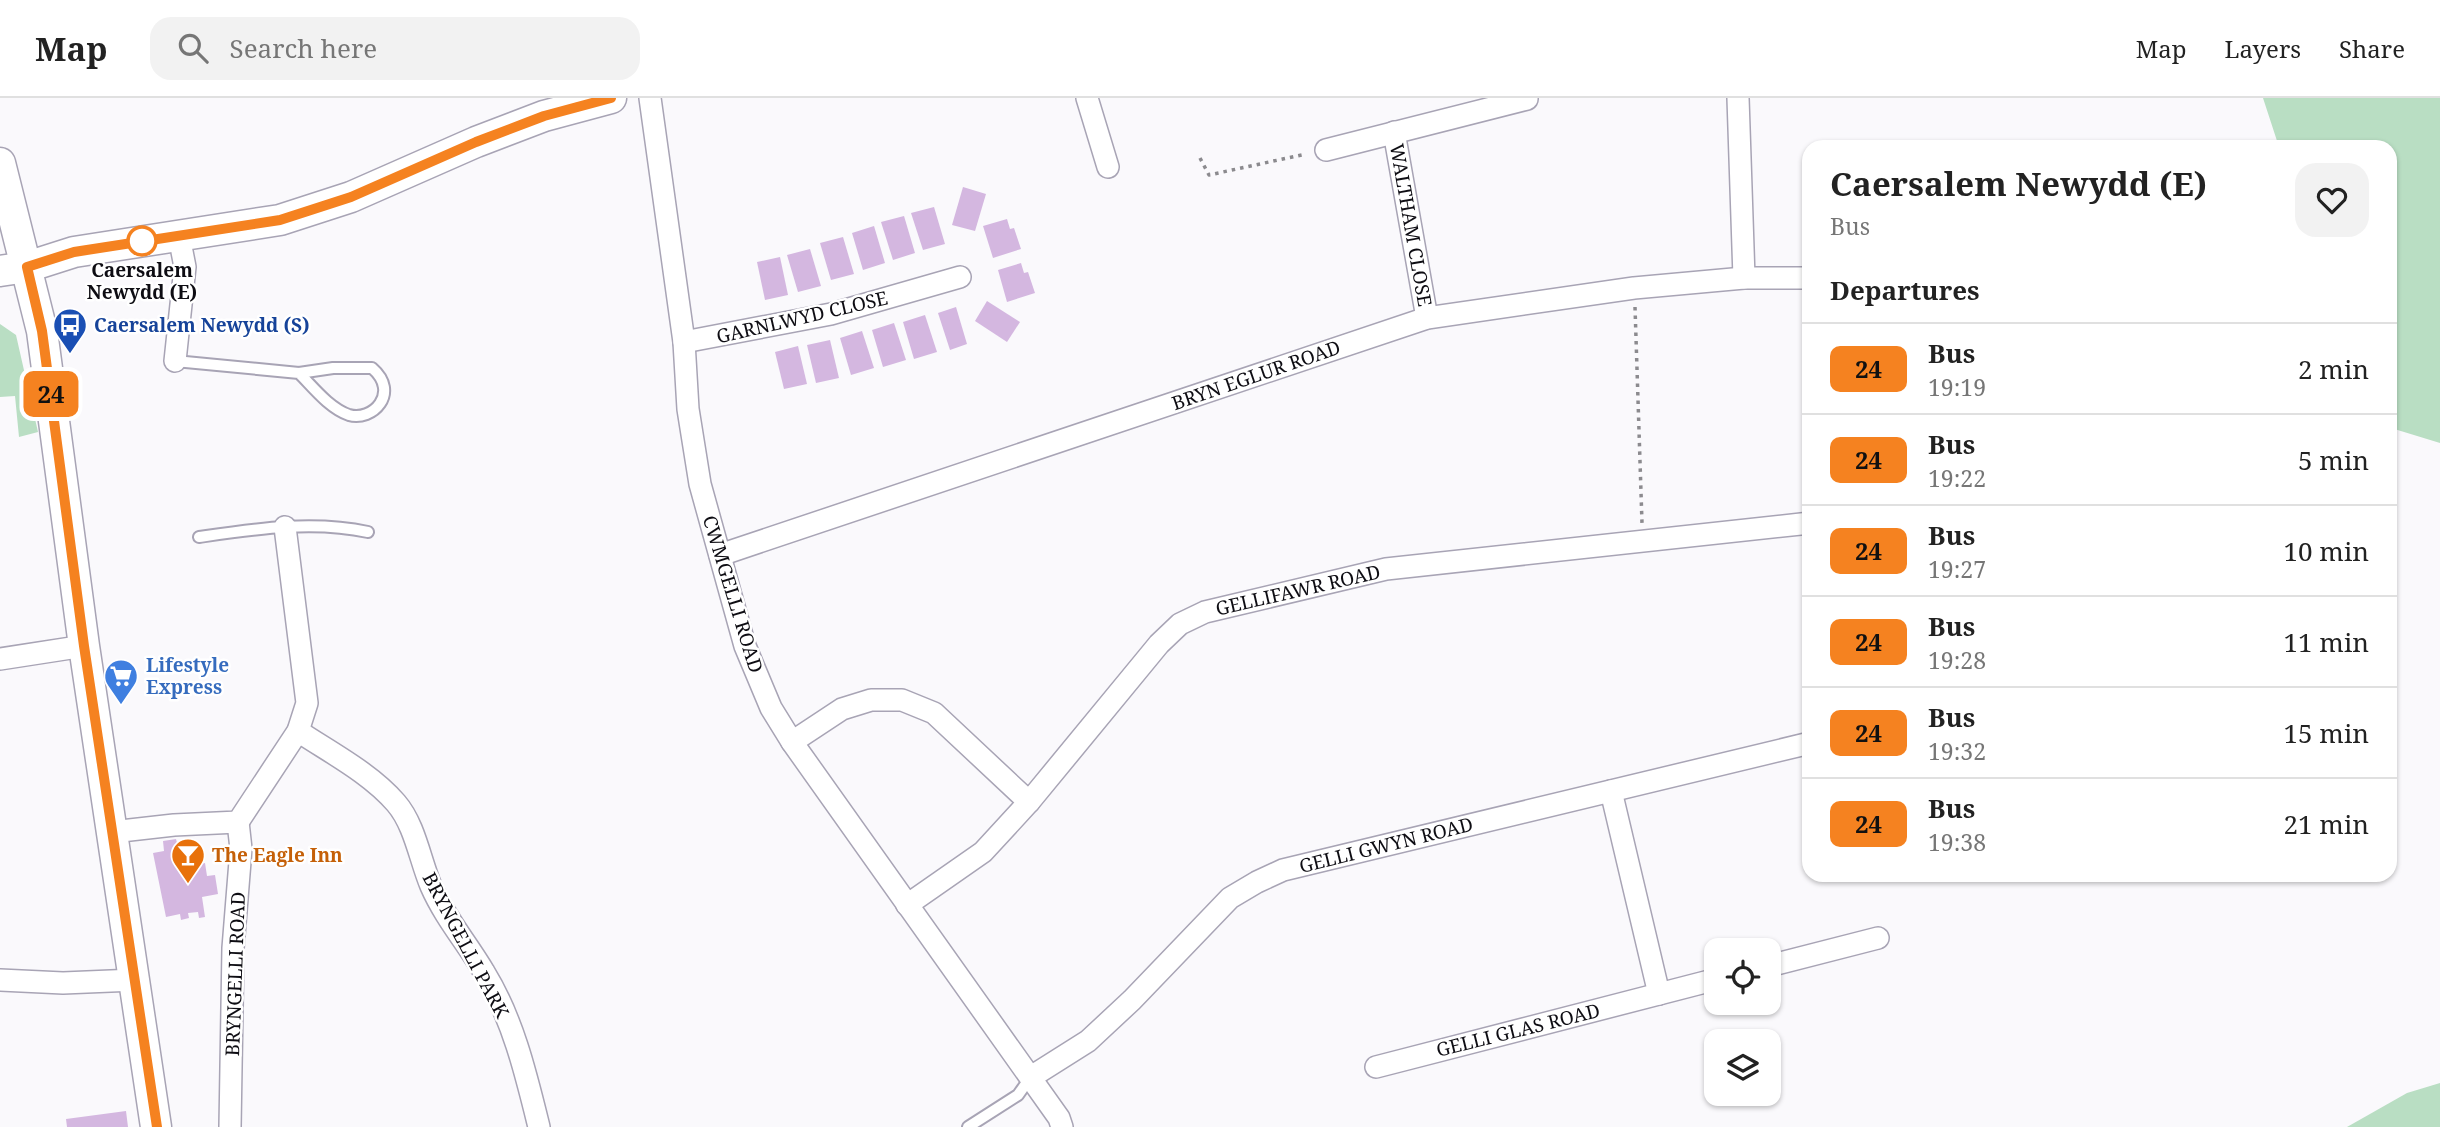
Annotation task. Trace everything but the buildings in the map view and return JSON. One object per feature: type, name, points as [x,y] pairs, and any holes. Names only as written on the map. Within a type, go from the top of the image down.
[{"type":"main road","points":[[13,269],[74,252],[280,220],[351,197],[476,142],[544,116],[611,98]]},
{"type":"main road","points":[[0,163],[13,269],[42,331],[84,646],[156,1127]]},
{"type":"street","name":"CWMGELLI ROAD","points":[[650,98],[684,342],[688,409],[700,484],[745,646],[771,708],[792,742],[1031,1077],[1059,1118],[1062,1127]]},
{"type":"street","points":[[1087,98],[1108,167]]},
{"type":"street","points":[[1738,98],[1744,278]]},
{"type":"street","name":"WALTHAM CLOSE","points":[[1326,150],[1527,100]]},
{"type":"street","name":"WALTHAM CLOSE","points":[[1394,132],[1427,318]]},
{"type":"street","points":[[175,361],[185,267],[179,236]]},
{"type":"street","name":"GARNLWYD CLOSE","points":[[684,342],[831,314],[960,277]]},
{"type":"street","name":"BRYN EGLUR ROAD","points":[[720,555],[1427,318],[1634,288],[1744,278],[1802,278]]},
{"type":"street","name":"GELLIFAWR ROAD","points":[[907,905],[983,852],[1029,802],[1159,644],[1180,624],[1205,612],[1386,569],[1802,524]]},
{"type":"street","points":[[112,832],[238,822],[298,730],[307,703],[285,527]]},
{"type":"street","points":[[0,659],[84,646]]},
{"type":"street","points":[[792,742],[842,709],[871,700],[902,700],[934,713],[1029,802]]},
{"type":"street","name":"BRYNGELLI PARK","points":[[298,730],[376,784],[398,805],[448,919],[485,972],[495,992],[519,1049],[538,1127]]},
{"type":"street","name":"GELLI GWYN ROAD","points":[[1031,1077],[1088,1041],[1132,1000],[1230,898],[1283,870],[1802,745]]},
{"type":"street","points":[[1611,791],[1659,994]]},
{"type":"street","name":"BRYNGELLI ROAD","points":[[230,1127],[233,948],[241,849],[238,822]]},
{"type":"street","points":[[1781,963],[1878,938]]},
{"type":"street","points":[[0,980],[63,983],[135,980]]},
{"type":"street","name":"GELLI GLAS ROAD","points":[[1377,1067],[1704,982]]},
{"type":"lane","points":[[175,361],[299,373],[333,368],[372,368],[384,381],[386,391],[383,400],[375,408],[362,416],[350,415],[334,407],[299,373]]},
{"type":"lane","points":[[199,537],[285,527],[348,528],[368,532]]},
{"type":"lane","points":[[968,1127],[1018,1095],[1031,1077]]},
{"type":"path","points":[[1200,158],[1209,175],[1326,150]]},
{"type":"path","points":[[1634,288],[1643,542]]},
{"type":"green space","points":[[2263,98],[2440,98],[2440,443],[2397,430],[2397,140],[2277,140]]},
{"type":"green space","points":[[0,324],[16,335],[38,432],[19,437],[15,396],[0,397]]},
{"type":"green space","points":[[2440,1083],[2440,1127],[2347,1127],[2407,1093]]},
{"type":"bus line","name":"24","points":[[157,1127],[84,646],[42,331],[27,267],[74,252],[280,220],[351,197],[476,142],[544,116],[611,98]]},
{"type":"place","name":"Caersalem Newydd (E)","points":[[142,241]]},
{"type":"place","name":"Caersalem Newydd (S)","points":[[70,355]]},
{"type":"place","name":"Lifestyle Express","points":[[121,706]]},
{"type":"place","name":"The Eagle Inn","points":[[188,885]]}]
